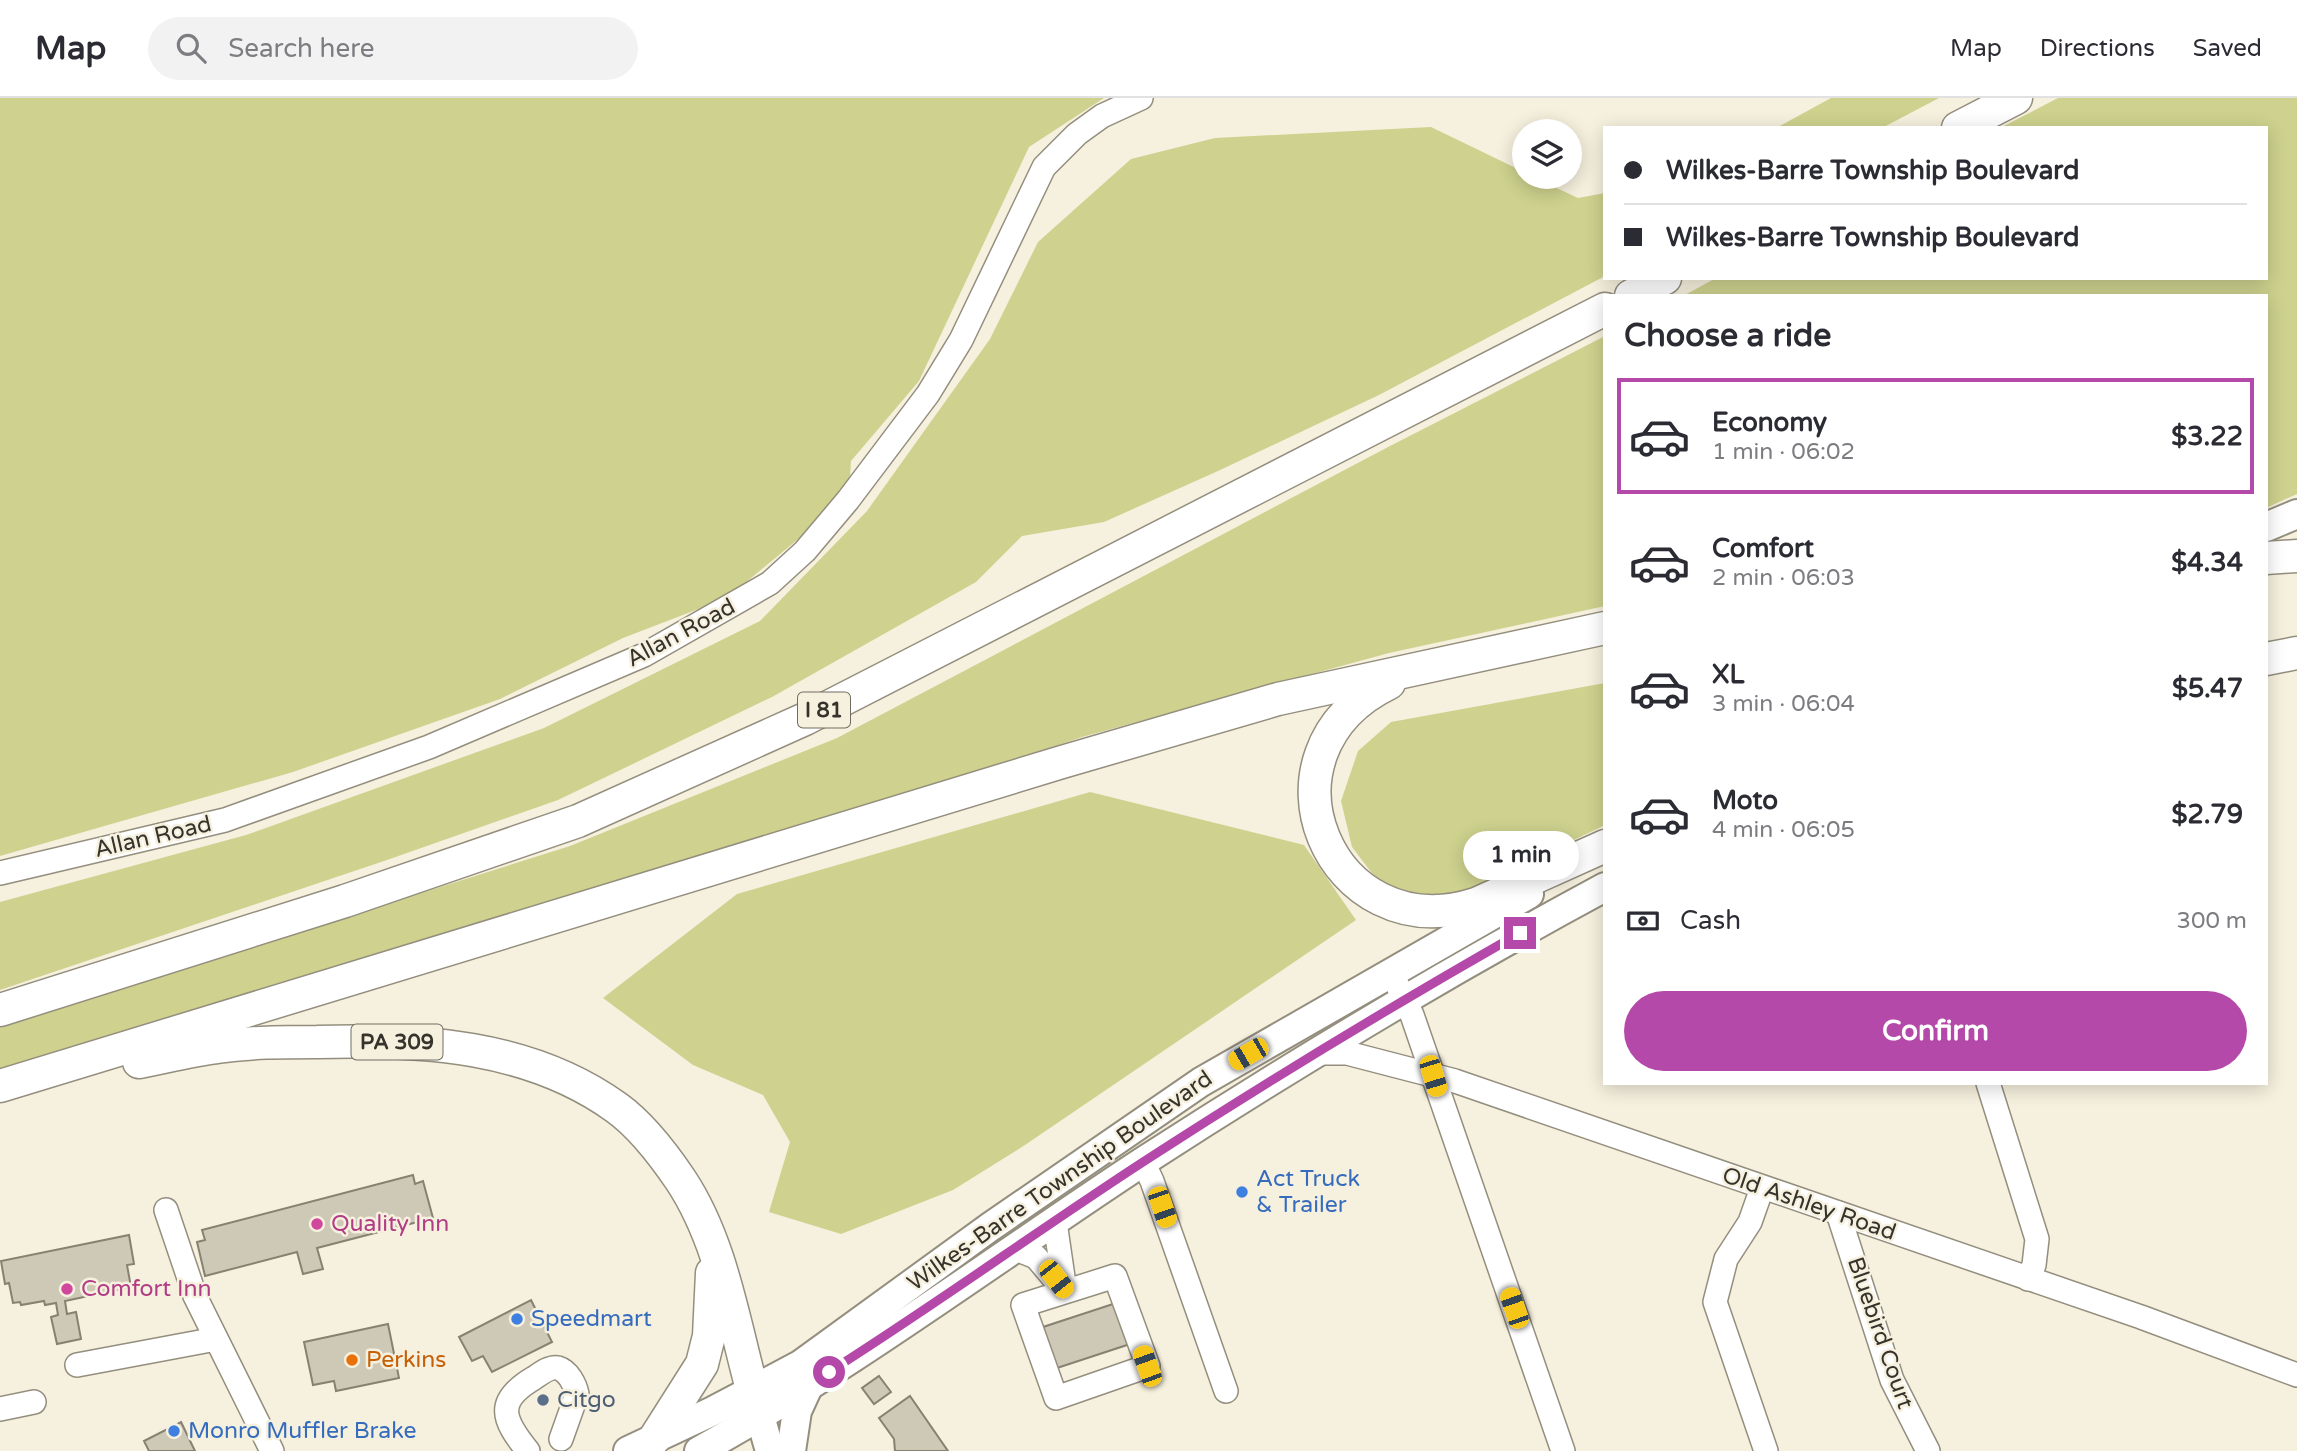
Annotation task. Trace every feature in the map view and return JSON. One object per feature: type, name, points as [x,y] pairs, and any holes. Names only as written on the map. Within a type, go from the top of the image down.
[{"type":"highway","points":[[1962,126],[2015,98]]},
{"type":"highway","points":[[1635,294],[1661,280]]},
{"type":"highway","name":"I 81","points":[[0,1010],[345,901],[579,821],[805,719],[1603,310]]},
{"type":"highway","points":[[2268,558],[2297,556]]},
{"type":"highway","points":[[0,1088],[1062,762],[1278,699],[1603,628]]},
{"type":"highway","points":[[2268,659],[2297,653]]},
{"type":"highway","points":[[1455,660],[1387,684],[1364,697],[1349,710],[1325,744],[1317,760],[1313,780],[1315,802],[1326,840],[1336,860],[1367,891],[1384,901],[1408,911],[1430,913],[1454,911],[1476,904],[1603,847]]},
{"type":"highway","name":"PA 309","points":[[0,1088],[217,1047],[373,1040],[479,1050],[547,1069],[589,1090],[619,1110],[645,1133],[681,1181],[713,1243],[756,1403]]},
{"type":"highway","points":[[641,1445],[684,1396],[702,1364],[709,1336],[713,1243]]},
{"type":"main road","points":[[2268,526],[2297,514]]},
{"type":"main road","points":[[2268,552],[2297,539]]},
{"type":"main road","name":"Wilkes-Barre Township Boulevard","points":[[699,1451],[800,1365],[990,1227],[1200,1082],[1603,852]]},
{"type":"main road","name":"Wilkes-Barre Township Boulevard","points":[[641,1445],[809,1385],[928,1309],[1143,1162],[1316,1053],[1404,999],[1603,888]]},
{"type":"main road","points":[[791,1451],[797,1411],[809,1385]]},
{"type":"main road","points":[[756,1403],[770,1451]]},
{"type":"street","name":"Allan Road","points":[[0,873],[225,820],[429,747],[644,655],[771,583],[805,551],[840,510],[928,394],[961,340],[1044,167],[1077,134],[1102,116],[1141,98]]},
{"type":"street","points":[[1391,972],[1412,1015],[1563,1451]]},
{"type":"street","name":"Old Ashley Road","points":[[1316,1053],[1347,1053],[1433,1076],[2141,1317],[2297,1375]]},
{"type":"street","points":[[1989,1085],[2037,1239],[2034,1265],[2028,1279]]},
{"type":"street","points":[[1143,1162],[1226,1391]]},
{"type":"street","points":[[1762,1188],[1750,1222],[1726,1259],[1715,1302],[1766,1451]]},
{"type":"street","points":[[166,1210],[195,1296],[272,1451]]},
{"type":"street","name":"Bluebird Court","points":[[1838,1213],[1892,1380],[1928,1451]]},
{"type":"street","points":[[1055,1222],[1065,1291]]},
{"type":"street","points":[[1016,1249],[1036,1257],[1065,1291]]},
{"type":"street","points":[[1115,1276],[1147,1366],[1056,1398],[1023,1305],[1065,1291],[1115,1276]]},
{"type":"street","points":[[77,1365],[216,1339]]},
{"type":"street","points":[[552,1368],[560,1368],[567,1374],[577,1394],[565,1445],[550,1437],[536,1442],[528,1451],[516,1437],[506,1413],[506,1404],[516,1389],[552,1368]]},
{"type":"street","points":[[0,1409],[34,1402]]},
{"type":"green space","points":[[0,98],[1104,98],[1029,147],[919,381],[851,461],[850,478],[826,516],[727,598],[623,638],[500,699],[293,772],[0,856]]},
{"type":"green space","points":[[1831,98],[1939,98],[1886,126],[1780,126]]},
{"type":"green space","points":[[2058,98],[2297,98],[2297,494],[2268,507],[2268,294],[1687,294],[1712,280],[2268,280],[2268,126],[2004,126]]},
{"type":"green space","points":[[1431,127],[1512,166],[1512,189],[1559,189],[1578,198],[1603,193],[1603,277],[1379,395],[1104,522],[1022,536],[976,582],[772,697],[558,800],[0,990],[0,902],[246,835],[544,728],[760,621],[867,511],[990,339],[1038,242],[1131,159],[1215,138]]},
{"type":"green space","points":[[1603,337],[1603,606],[1389,653],[1082,737],[733,854],[0,1075],[0,1026],[570,846],[837,738],[1390,446]]},
{"type":"green space","points":[[1603,683],[1603,826],[1466,892],[1420,900],[1381,885],[1352,847],[1341,801],[1358,751],[1391,722]]},
{"type":"green space","points":[[1090,792],[1304,845],[1356,920],[1025,1145],[953,1190],[841,1234],[769,1212],[790,1142],[763,1095],[693,1065],[603,998],[737,894]]},
{"type":"building","name":"Quality Inn","points":[[413,1175],[415,1184],[423,1181],[433,1218],[317,1248],[323,1269],[303,1274],[297,1252],[205,1276],[197,1242],[205,1240],[202,1230]]},
{"type":"building","name":"Comfort Inn","points":[[129,1235],[134,1264],[127,1265],[131,1287],[65,1301],[67,1314],[76,1312],[81,1339],[57,1344],[51,1317],[58,1315],[56,1303],[13,1303],[9,1283],[5,1284],[1,1261]]},
{"type":"building","name":"Speedmart","points":[[531,1300],[552,1342],[492,1372],[483,1356],[472,1361],[459,1337]]},
{"type":"building","points":[[1116,1303],[1130,1344],[1051,1370],[1037,1329]]},
{"type":"building","name":"Perkins","points":[[388,1324],[399,1378],[336,1391],[334,1381],[313,1385],[304,1342]]},
{"type":"building","points":[[879,1376],[891,1392],[874,1404],[862,1388]]},
{"type":"building","points":[[910,1396],[948,1451],[895,1451],[894,1439],[879,1418]]},
{"type":"building","name":"Monro Muffler Brake","points":[[181,1422],[195,1451],[149,1451],[144,1441]]},
{"type":"place","name":"Act Truck & Trailer","points":[[1242,1192]]},
{"type":"place","name":"Quality Inn","points":[[317,1224]]},
{"type":"place","name":"Comfort Inn","points":[[67,1289]]},
{"type":"place","name":"Speedmart","points":[[517,1319]]},
{"type":"place","name":"Perkins","points":[[352,1360]]},
{"type":"place","name":"Citgo","points":[[543,1400]]},
{"type":"place","name":"Monro Muffler Brake","points":[[174,1431]]},
{"type":"route","points":[[829,1372],[928,1309],[1143,1162],[1404,999],[1520,933]]}]
